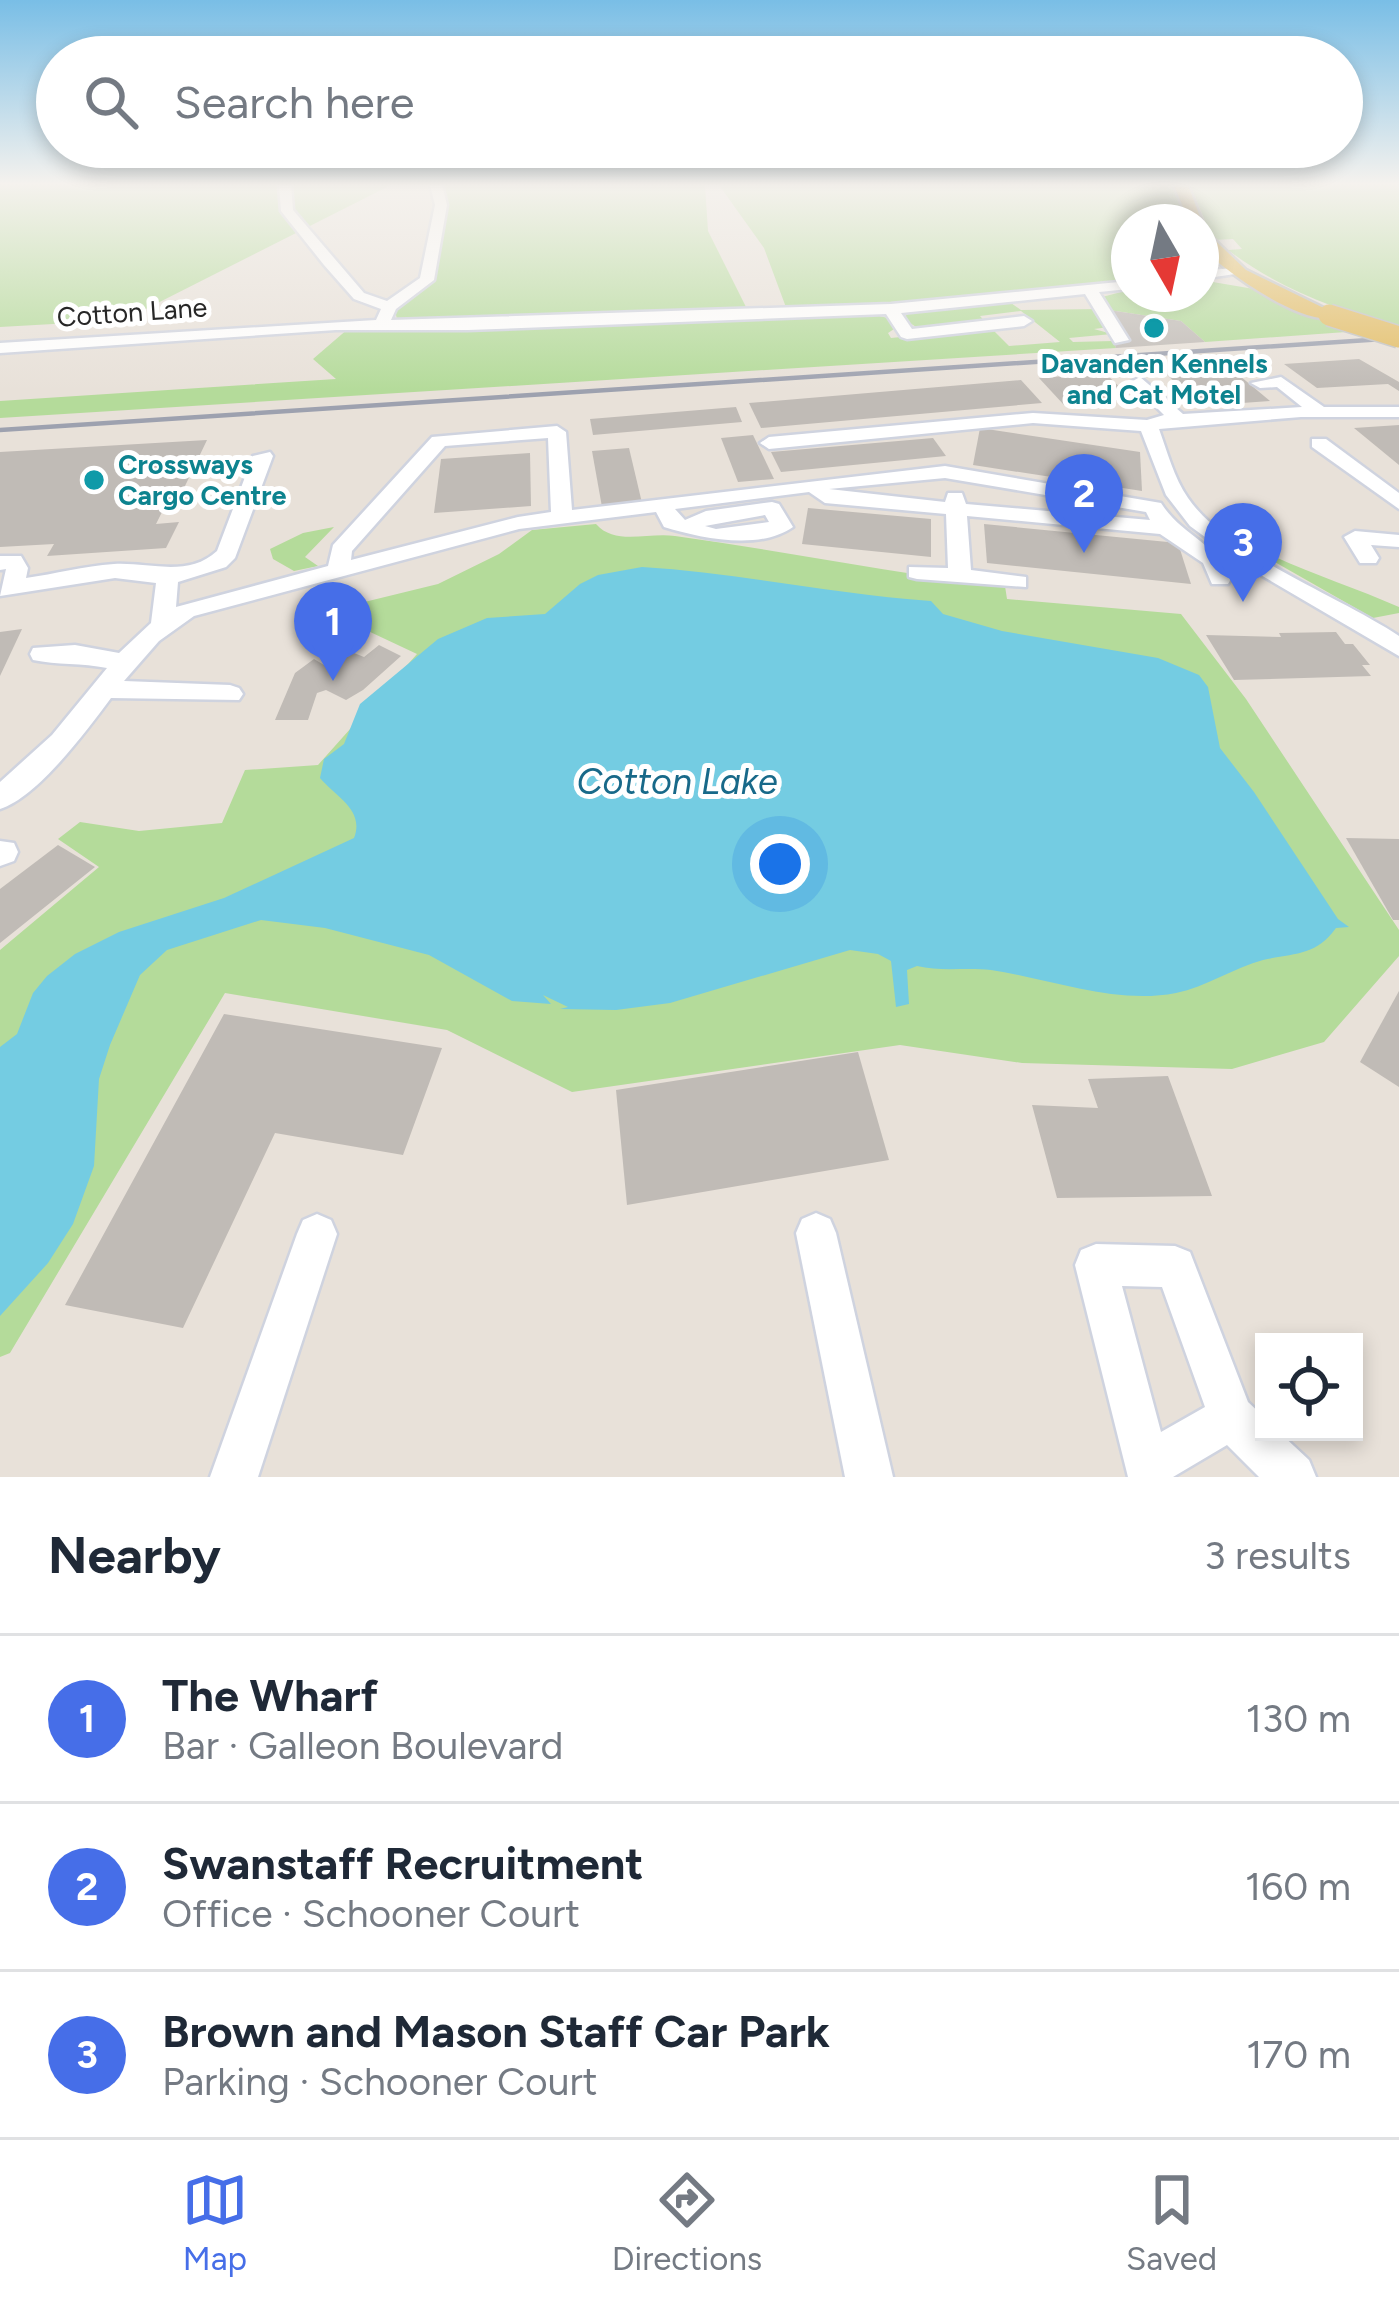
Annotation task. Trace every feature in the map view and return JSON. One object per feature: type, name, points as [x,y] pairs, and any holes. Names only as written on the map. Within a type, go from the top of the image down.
[{"type":"main road","points":[[1219,255],[1237,270],[1329,315],[1399,337]]},
{"type":"street","points":[[322,254],[359,296],[389,308]]},
{"type":"street","points":[[382,325],[389,308],[427,280],[432,254]]},
{"type":"street","points":[[1219,272],[1237,270]]},
{"type":"street","name":"Cotton Lane","points":[[0,348],[382,325],[891,309],[1111,287]]},
{"type":"street","points":[[1090,290],[1121,340]]},
{"type":"street","points":[[891,309],[907,334],[1024,321]]},
{"type":"street","points":[[1140,382],[1179,420]]},
{"type":"street","points":[[1260,383],[1282,382],[1319,412]]},
{"type":"street","points":[[769,443],[1033,418],[1148,426],[1319,412],[1399,412]]},
{"type":"street","points":[[1148,426],[1180,504],[1207,530],[1365,621],[1399,648]]},
{"type":"street","points":[[944,427],[953,440],[947,463],[955,485],[960,575]]},
{"type":"street","points":[[338,571],[340,550],[439,441],[557,432],[575,517]]},
{"type":"street","points":[[1319,443],[1399,503]]},
{"type":"street","points":[[6,588],[115,572],[166,578],[218,562],[227,553],[263,456]]},
{"type":"street","points":[[0,798],[67,736],[163,623],[186,611],[505,526],[947,463],[1154,507],[1165,528],[1213,560],[1220,579]]},
{"type":"street","points":[[814,485],[825,497],[1165,528]]},
{"type":"street","points":[[663,505],[671,524],[689,527]]},
{"type":"street","points":[[1368,559],[1354,537],[1399,541]]},
{"type":"street","points":[[0,563],[13,561],[17,568],[6,588]]},
{"type":"street","points":[[917,572],[1018,582]]},
{"type":"street","points":[[163,623],[166,578]]},
{"type":"street","points":[[42,654],[75,653],[125,663]]},
{"type":"street","points":[[106,689],[230,694]]},
{"type":"street","points":[[816,1233],[869,1477]]},
{"type":"street","points":[[234,1477],[317,1234]]},
{"type":"street","points":[[1231,1417],[1292,1477]]},
{"type":"green space","points":[[0,254],[255,254],[124,320],[0,327]]},
{"type":"green space","points":[[436,254],[719,254],[746,307],[772,313],[397,319],[395,311],[434,278]]},
{"type":"green space","points":[[766,254],[1111,254],[1111,282],[1020,295],[787,310]]},
{"type":"green space","points":[[1234,254],[1399,254],[1399,327],[1309,297]]},
{"type":"green space","points":[[1219,283],[1254,289],[1360,331],[1205,342],[1181,321],[1122,312],[1219,312]]},
{"type":"green space","points":[[1011,303],[1021,310],[1100,309],[1109,327],[1094,329],[1112,334],[1069,338],[1073,342],[1113,341],[1116,348],[0,418],[0,401],[336,379],[313,359],[349,328],[875,315],[892,319],[897,327],[888,333],[891,338],[991,328],[1009,346],[1060,342],[1021,311],[980,316],[987,324],[921,330],[902,318],[913,311]]},
{"type":"green space","name":"Cotton Lake","points":[[596,524],[613,535],[675,536],[1005,586],[1007,599],[1181,614],[1246,699],[1399,930],[1399,956],[1324,1042],[1232,1069],[1022,1063],[900,1045],[572,1092],[447,1030],[225,993],[10,1353],[0,1357],[0,950],[99,867],[58,839],[80,822],[139,831],[222,823],[245,770],[318,765],[417,654],[334,615],[344,607],[438,584],[499,554],[532,530]]},
{"type":"green space","points":[[334,527],[305,557],[318,566],[294,571],[273,559],[270,549],[303,533]]},
{"type":"green space","points":[[1273,556],[1399,607],[1399,613],[1373,618],[1268,558]]},
{"type":"water","name":"Cotton Lake","points":[[642,567],[931,601],[943,614],[1002,631],[1158,658],[1199,675],[1208,687],[1220,748],[1338,919],[1349,927],[1336,928],[1321,944],[1304,952],[1252,963],[1187,990],[1153,996],[1107,993],[991,970],[917,966],[907,970],[909,1004],[896,1007],[891,961],[850,950],[670,1003],[616,1010],[560,1009],[568,1007],[543,995],[551,1004],[512,1001],[429,955],[325,928],[261,920],[167,950],[140,975],[99,1079],[94,1166],[73,1224],[48,1263],[0,1316],[0,1047],[17,1034],[33,993],[47,976],[75,954],[119,932],[224,898],[354,838],[356,819],[320,778],[324,759],[344,744],[360,704],[438,639],[487,618],[545,614],[598,575]]},
{"type":"building","name":"Davanden Kennels and Cat Motel","points":[[1109,310],[1181,321],[1205,342],[1116,348],[1113,341],[1125,341]]},
{"type":"building","points":[[1359,359],[1399,382],[1399,391],[1388,384],[1317,388],[1284,364]]},
{"type":"building","points":[[1228,366],[1270,401],[1200,406],[1162,370]]},
{"type":"building","points":[[1105,373],[1133,400],[1064,405],[1039,378]]},
{"type":"building","points":[[1021,380],[1042,403],[761,428],[749,403]]},
{"type":"building","points":[[736,407],[742,422],[593,435],[590,419]]},
{"type":"building","points":[[1399,425],[1399,465],[1354,428]]},
{"type":"building","points":[[980,428],[1140,452],[1142,491],[973,465]]},
{"type":"building","points":[[753,435],[774,479],[738,482],[721,438]]},
{"type":"building","points":[[933,438],[946,456],[781,472],[771,452]]},
{"type":"building","name":"Crossways Cargo Centre","points":[[207,440],[174,509],[163,510],[156,524],[179,522],[166,548],[47,556],[54,544],[0,547],[0,452]]},
{"type":"building","points":[[629,448],[642,503],[602,507],[592,451]]},
{"type":"building","points":[[530,453],[531,506],[434,513],[441,459]]},
{"type":"building","points":[[808,508],[931,519],[931,557],[802,544]]},
{"type":"building","points":[[984,524],[1178,543],[1191,584],[987,563]]},
{"type":"building","points":[[22,629],[0,676],[0,632]]},
{"type":"building","points":[[1336,632],[1370,665],[1362,665],[1371,676],[1234,680],[1206,635],[1281,637],[1279,633]]},
{"type":"building","points":[[379,645],[401,656],[363,690],[346,700],[326,690],[317,693],[308,720],[275,720],[295,673],[314,659],[324,665],[344,649],[364,657]]},
{"type":"building","points":[[1346,838],[1399,839],[1399,920],[1393,920]]},
{"type":"building","points":[[58,845],[95,867],[0,943],[0,889]]},
{"type":"building","points":[[1399,991],[1399,1087],[1360,1062]]},
{"type":"building","points":[[224,1014],[442,1048],[403,1155],[275,1133],[183,1328],[65,1305]]},
{"type":"building","points":[[858,1052],[889,1160],[627,1205],[616,1090]]},
{"type":"building","points":[[1168,1076],[1212,1196],[1057,1198],[1032,1105],[1098,1108],[1088,1079]]},
{"type":"railway","points":[[0,430],[1399,338]]},
{"type":"place","name":"Davanden Kennels and Cat Motel","points":[[1154,328]]},
{"type":"place","name":"Crossways Cargo Centre","points":[[94,480]]},
{"type":"place","name":"Swanstaff Recruitment","points":[[1084,553]]},
{"type":"place","name":"Brown and Mason Staff Car Park","points":[[1243,602]]},
{"type":"place","name":"The Wharf","points":[[333,681]]}]
